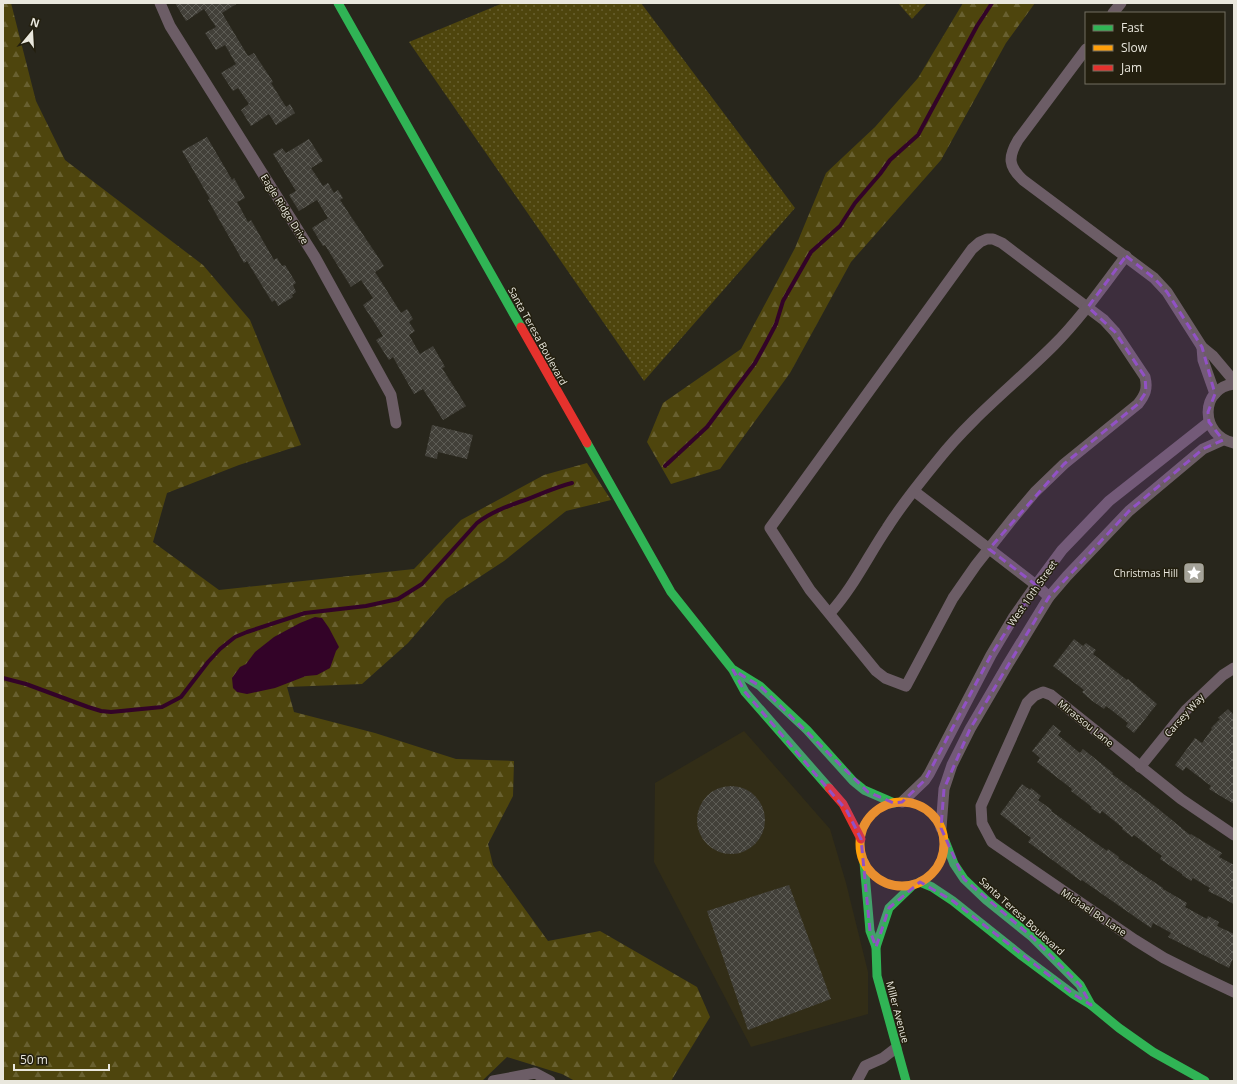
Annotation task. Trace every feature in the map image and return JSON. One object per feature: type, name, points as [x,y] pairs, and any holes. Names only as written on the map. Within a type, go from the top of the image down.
[{"type":"main road","name":"Santa Teresa Boulevard","points":[[338,3],[671,592],[733,670],[746,692],[762,712],[843,804],[861,839]]},
{"type":"main road","name":"Santa Teresa Boulevard","points":[[733,670],[760,686],[807,730],[858,785],[868,792],[898,803]]},
{"type":"main road","points":[[898,803],[909,803],[925,809],[931,814],[941,828],[944,840],[942,857],[938,866],[932,874],[916,884],[901,886],[883,882],[875,877],[864,862],[861,854],[862,832],[869,818],[880,809],[898,803]]},
{"type":"main road","name":"Santa Teresa Boulevard","points":[[944,840],[954,864],[964,879],[1037,942],[1080,985],[1091,1004]]},
{"type":"main road","name":"Miller Avenue","points":[[864,862],[870,930],[876,947],[877,976],[906,1081]]},
{"type":"main road","name":"Santa Teresa Boulevard","points":[[916,884],[932,887],[947,896],[1073,994],[1091,1004],[1119,1028],[1153,1052],[1205,1081]]},
{"type":"main road","name":"Miller Avenue","points":[[876,947],[889,908],[916,884]]},
{"type":"street","name":"Eagle Ridge Drive","points":[[160,3],[170,26],[315,257],[390,395],[396,423]]},
{"type":"street","points":[[1114,12],[1121,3]]},
{"type":"street","points":[[1085,50],[1018,140],[1011,157],[1012,165],[1017,174],[1023,180],[1126,256],[1154,278],[1167,292],[1202,347],[1213,356],[1234,382],[1222,387],[1215,394],[1210,403],[1208,412],[1209,422],[1217,435],[1223,440],[1234,443]]},
{"type":"street","points":[[987,239],[994,239],[1002,243],[1104,320],[1115,332],[1145,377],[1147,385],[1146,392],[1138,404],[1064,464],[1035,492],[989,549],[953,598],[906,686],[885,678],[876,671],[810,590],[770,528],[972,249],[980,242],[987,239]]},
{"type":"street","points":[[830,613],[847,593],[887,527],[938,460],[988,405],[1053,346],[1088,307],[1126,256]]},
{"type":"street","points":[[1202,347],[1203,360],[1215,394]]},
{"type":"street","name":"West 10th Street","points":[[898,803],[925,780],[929,774],[991,655],[1013,618],[1062,550],[1109,501],[1209,422]]},
{"type":"street","name":"West 10th Street","points":[[941,828],[944,789],[952,765],[970,729],[1049,597],[1129,511],[1203,449],[1223,440]]},
{"type":"street","points":[[914,491],[1036,585],[1049,597]]},
{"type":"street","name":"Carsey Way","points":[[1140,767],[1186,710],[1214,683],[1234,668]]},
{"type":"street","name":"Mirassou Lane","points":[[980,806],[1027,704],[1034,696],[1043,692],[1051,695],[1181,799],[1234,835]]},
{"type":"street","name":"Michael Bo Lane","points":[[980,806],[982,823],[992,842],[1135,940],[1190,971],[1234,992]]},
{"type":"street","points":[[857,1081],[865,1066],[883,1058],[896,1048]]},
{"type":"street","points":[[493,1081],[534,1073],[550,1081]]},
{"type":"highlighted area","points":[[1126,256],[1154,278],[1167,292],[1202,347],[1215,394],[1208,412],[1209,422],[1223,440],[1203,449],[1129,511],[1049,597],[970,729],[944,789],[941,828],[964,879],[1032,937],[1080,985],[1091,1005],[1073,994],[953,901],[920,882],[889,908],[876,947],[870,931],[861,839],[847,811],[745,692],[733,670],[760,686],[868,792],[894,803],[902,802],[925,780],[991,655],[1036,585],[989,549],[1064,464],[1138,404],[1146,392],[1145,377],[1115,332],[1088,307]]},
{"type":"shaded area","points":[[315,617],[322,618],[339,647],[330,668],[317,675],[306,676],[275,688],[247,694],[237,692],[233,688],[232,678],[240,667],[246,664],[255,652],[274,637]]},
{"type":"shaded area","points":[[744,731],[830,829],[846,883],[868,972],[868,1014],[751,1047],[654,862],[655,783]]},
{"type":"green space","points":[[3,3],[11,3],[36,101],[65,160],[203,265],[250,320],[301,445],[239,465],[167,493],[153,542],[219,590],[414,569],[461,520],[544,475],[587,463],[611,500],[566,511],[504,561],[446,599],[408,643],[362,684],[287,687],[294,712],[375,733],[456,759],[514,761],[513,796],[488,844],[493,865],[548,941],[600,931],[697,987],[710,1017],[671,1081],[575,1081],[562,1074],[507,1057],[482,1081],[3,1081]]},
{"type":"green space","points":[[503,3],[641,3],[795,208],[644,381],[409,42]]},
{"type":"green space","points":[[898,3],[927,3],[912,19]]},
{"type":"green space","points":[[963,3],[1035,3],[1006,43],[941,160],[851,262],[790,373],[720,469],[671,484],[647,442],[663,403],[741,349],[795,248],[826,173],[875,127],[918,78]]},
{"type":"building","points":[[175,3],[238,3],[222,13],[248,56],[254,53],[273,82],[271,83],[286,107],[290,104],[295,113],[276,125],[269,114],[251,126],[241,110],[249,104],[238,88],[233,91],[221,73],[236,64],[225,45],[216,50],[205,33],[216,27],[204,9],[186,21]]},
{"type":"building","points":[[207,137],[232,180],[234,178],[245,198],[237,202],[248,222],[251,220],[274,260],[277,258],[282,266],[285,265],[296,283],[293,285],[296,292],[292,295],[293,297],[278,306],[275,300],[272,302],[247,261],[244,263],[208,200],[210,199],[182,151]]},
{"type":"building","points":[[309,139],[323,161],[311,168],[323,186],[328,183],[334,193],[338,190],[343,198],[340,200],[384,266],[375,272],[401,313],[407,309],[413,319],[409,322],[415,331],[409,335],[420,354],[433,346],[445,367],[442,368],[466,406],[443,420],[423,389],[414,394],[393,357],[389,360],[376,340],[383,336],[363,305],[373,298],[361,280],[351,287],[325,245],[323,246],[312,228],[328,218],[317,200],[299,211],[289,195],[296,191],[273,154],[282,148],[286,153]]},
{"type":"building","points":[[432,425],[473,435],[467,459],[438,452],[437,459],[425,456]]},
{"type":"building","points":[[1074,639],[1083,646],[1086,643],[1096,650],[1093,654],[1127,680],[1128,679],[1157,704],[1134,733],[1126,726],[1128,723],[1106,706],[1104,709],[1091,700],[1082,692],[1084,690],[1053,666]]},
{"type":"building","points":[[1228,709],[1234,715],[1234,804],[1209,789],[1211,786],[1186,767],[1183,771],[1175,765],[1195,738],[1202,743],[1212,729],[1211,728],[1220,719],[1218,718]]},
{"type":"building","points":[[1053,725],[1061,731],[1058,735],[1080,753],[1083,749],[1113,773],[1112,774],[1190,835],[1191,834],[1222,853],[1219,857],[1234,865],[1234,904],[1208,891],[1210,888],[1193,878],[1191,881],[1182,875],[1160,859],[1162,856],[1134,835],[1132,837],[1102,811],[1100,814],[1091,808],[1092,807],[1071,791],[1072,789],[1037,762],[1040,758],[1032,751]]},
{"type":"building","points":[[1022,784],[1030,790],[1031,788],[1041,796],[1038,800],[1052,810],[1051,811],[1107,851],[1108,849],[1119,857],[1118,858],[1163,889],[1187,903],[1185,907],[1207,919],[1208,916],[1219,922],[1217,926],[1234,934],[1234,956],[1229,968],[1168,937],[1171,933],[1153,923],[1151,928],[1082,880],[1081,881],[1028,842],[1031,838],[1000,814]]},
{"type":"building","points":[[731,786],[744,789],[755,796],[762,807],[765,820],[762,833],[755,844],[744,851],[731,854],[718,851],[707,844],[700,833],[697,820],[700,807],[707,796],[718,789]]},
{"type":"building","points":[[789,885],[831,999],[748,1030],[707,911]]},
{"type":"waterway","points":[[665,466],[707,427],[755,363],[776,324],[783,301],[811,252],[840,226],[855,203],[890,160],[918,135],[977,26],[992,3]]},
{"type":"waterway","points":[[3,678],[26,684],[101,711],[111,712],[162,707],[181,697],[208,662],[220,649],[235,637],[305,613],[366,606],[398,599],[422,584],[482,519],[506,507],[572,483]]},
{"type":"traffic: fast","points":[[338,3],[521,327]]},
{"type":"traffic: fast","points":[[587,443],[671,592],[733,670],[745,692],[829,788]]},
{"type":"traffic: fast","points":[[734,670],[760,686],[807,730],[853,781],[864,790],[894,803]]},
{"type":"traffic: fast","points":[[945,841],[954,864],[964,879],[986,900],[1032,937],[1080,985],[1091,1005]]},
{"type":"traffic: fast","points":[[864,862],[870,931],[876,947]]},
{"type":"traffic: fast","points":[[920,882],[932,887],[953,901],[1022,956],[1073,994],[1091,1005],[1119,1028],[1153,1052],[1205,1081]]},
{"type":"traffic: fast","points":[[906,1081],[877,976],[876,947],[889,908],[913,885]]},
{"type":"traffic: slow","points":[[902,802],[918,805],[932,814],[941,828],[944,844],[941,860],[932,874],[918,883],[902,886],[886,883],[872,874],[863,860],[860,844],[863,828],[872,814],[886,805],[902,802]]},
{"type":"traffic: jam","points":[[521,327],[587,443]]},
{"type":"traffic: jam","points":[[829,788],[843,804],[861,839]]},
{"type":"place","name":"Christmas Hill","points":[[1194,573]]}]
